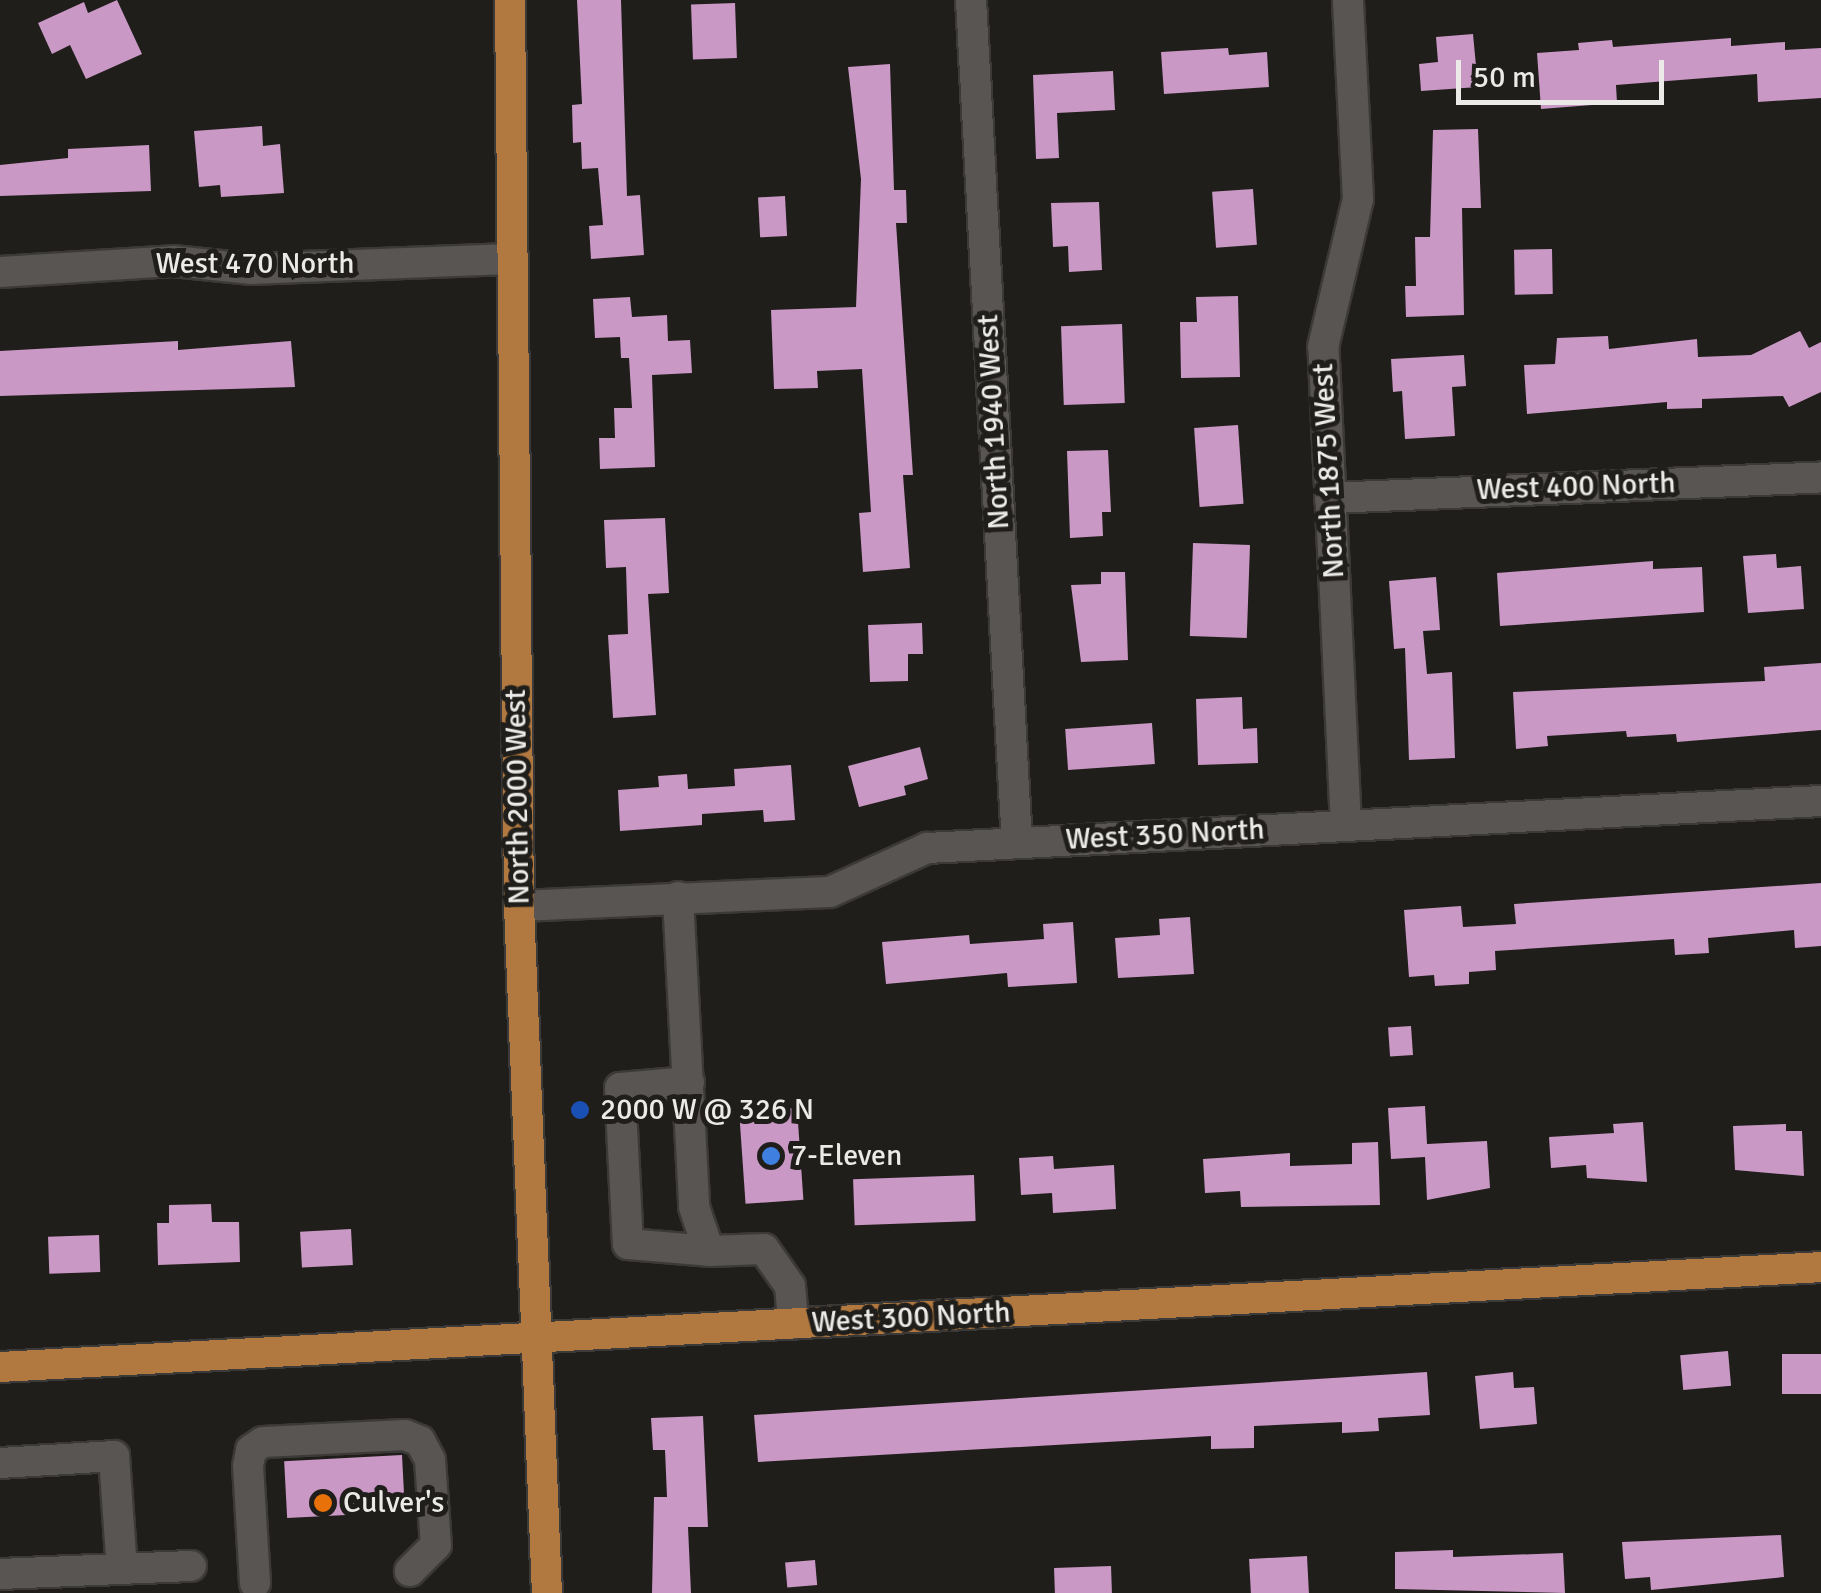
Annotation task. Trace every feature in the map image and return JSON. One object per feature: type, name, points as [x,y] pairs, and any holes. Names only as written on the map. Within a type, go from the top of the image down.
[{"type":"main road","name":"North 2000 West","points":[[510,0],[519,906],[534,1338],[548,1593]]},
{"type":"main road","name":"West 300 North","points":[[0,1367],[1821,1266]]},
{"type":"street","name":"North 1940 West","points":[[971,0],[1017,843]]},
{"type":"street","name":"North 1875 West","points":[[1346,826],[1323,347],[1358,199],[1348,0]]},
{"type":"street","name":"West 470 North","points":[[0,272],[173,262],[250,269],[511,259]]},
{"type":"street","name":"West 400 North","points":[[1330,498],[1821,477]]},
{"type":"street","name":"West 350 North","points":[[519,906],[830,892],[927,848],[1821,801]]},
{"type":"street","points":[[678,897],[694,1207],[709,1252]]},
{"type":"street","points":[[689,1082],[620,1088],[628,1244],[709,1252],[764,1249],[790,1286],[793,1324]]},
{"type":"street","points":[[255,1583],[248,1466],[251,1450],[263,1442],[405,1435],[420,1441],[430,1460],[436,1544],[410,1571]]},
{"type":"street","points":[[0,1463],[114,1456],[122,1569]]},
{"type":"street","points":[[0,1574],[191,1566]]},
{"type":"building","points":[[117,0],[142,54],[86,79],[70,45],[52,54],[38,23],[84,2],[88,13]]},
{"type":"building","points":[[577,0],[621,0],[627,196],[640,195],[644,255],[591,259],[589,226],[603,225],[598,168],[582,169],[581,142],[573,143],[572,105],[582,104]]},
{"type":"building","points":[[735,3],[737,58],[693,60],[691,5]]},
{"type":"building","points":[[1473,34],[1478,87],[1421,91],[1419,64],[1438,62],[1436,37]]},
{"type":"building","points":[[1731,38],[1731,46],[1785,42],[1785,50],[1821,48],[1821,98],[1758,102],[1757,74],[1616,85],[1617,103],[1541,109],[1537,53],[1579,50],[1578,43],[1612,40],[1613,47]]},
{"type":"building","points":[[1228,48],[1229,55],[1267,52],[1269,87],[1164,94],[1161,52]]},
{"type":"building","points":[[890,64],[894,190],[906,190],[907,223],[896,223],[913,475],[903,475],[910,568],[863,572],[859,513],[871,512],[862,369],[817,371],[818,388],[774,389],[771,310],[856,307],[861,179],[848,67]]},
{"type":"building","points":[[1113,71],[1115,110],[1057,113],[1059,158],[1036,159],[1033,75]]},
{"type":"building","points":[[262,126],[263,146],[280,144],[284,193],[221,197],[220,185],[199,187],[194,131]]},
{"type":"building","points":[[1478,129],[1481,208],[1462,208],[1464,315],[1406,317],[1405,286],[1416,286],[1415,237],[1430,237],[1433,130]]},
{"type":"building","points":[[149,145],[151,191],[0,196],[0,165],[68,158],[68,149]]},
{"type":"building","points":[[1253,189],[1257,245],[1216,248],[1212,192]]},
{"type":"building","points":[[785,196],[787,236],[760,237],[758,197]]},
{"type":"building","points":[[1099,202],[1102,270],[1069,272],[1068,246],[1053,247],[1051,203]]},
{"type":"building","points":[[1552,249],[1553,294],[1515,295],[1514,250]]},
{"type":"building","points":[[1238,296],[1240,377],[1181,378],[1180,322],[1197,322],[1196,297]]},
{"type":"building","points":[[630,297],[632,317],[667,315],[668,341],[690,340],[692,373],[652,375],[655,467],[600,469],[599,438],[615,438],[614,408],[632,408],[629,358],[621,358],[620,337],[595,338],[593,299]]},
{"type":"building","points":[[1122,324],[1125,403],[1064,405],[1061,326]]},
{"type":"building","points":[[1800,331],[1809,348],[1821,342],[1821,392],[1789,407],[1783,396],[1702,399],[1702,408],[1667,409],[1667,402],[1527,414],[1524,365],[1555,364],[1557,338],[1608,336],[1609,349],[1697,339],[1698,357],[1751,355]]},
{"type":"building","points":[[178,341],[178,350],[291,341],[295,387],[0,396],[0,351]]},
{"type":"building","points":[[1464,355],[1466,386],[1452,387],[1455,436],[1405,439],[1402,391],[1393,392],[1391,359]]},
{"type":"building","points":[[1238,425],[1244,504],[1200,507],[1194,428]]},
{"type":"building","points":[[1108,450],[1111,512],[1102,512],[1103,536],[1070,538],[1067,451]]},
{"type":"building","points":[[665,518],[669,593],[648,594],[656,715],[613,718],[608,635],[628,634],[626,567],[606,568],[604,520]]},
{"type":"building","points":[[1193,543],[1250,545],[1247,638],[1190,636]]},
{"type":"building","points":[[1776,554],[1777,568],[1801,566],[1804,609],[1748,613],[1743,556]]},
{"type":"building","points":[[1653,561],[1653,569],[1702,567],[1704,612],[1500,626],[1497,573]]},
{"type":"building","points":[[1101,572],[1125,572],[1128,660],[1081,662],[1071,585],[1101,584]]},
{"type":"building","points":[[1436,577],[1440,630],[1423,631],[1427,674],[1452,672],[1455,758],[1409,760],[1405,648],[1394,649],[1389,581]]},
{"type":"building","points":[[922,623],[923,654],[908,654],[908,681],[870,682],[868,625]]},
{"type":"building","points":[[1821,663],[1821,730],[1677,742],[1676,734],[1627,737],[1626,731],[1547,736],[1548,746],[1516,749],[1513,692],[1765,681],[1764,667]]},
{"type":"building","points":[[1242,697],[1243,729],[1257,728],[1258,763],[1198,765],[1196,699]]},
{"type":"building","points":[[1152,723],[1155,764],[1068,770],[1065,729]]},
{"type":"building","points":[[920,747],[928,779],[904,786],[906,795],[859,807],[848,766]]},
{"type":"building","points":[[791,765],[795,820],[764,822],[763,810],[702,814],[702,825],[620,831],[618,790],[659,787],[658,776],[687,774],[688,789],[735,786],[734,769]]},
{"type":"building","points":[[1821,883],[1821,946],[1795,948],[1794,930],[1708,938],[1709,953],[1675,955],[1674,939],[1495,951],[1496,970],[1469,972],[1469,984],[1435,986],[1434,975],[1409,977],[1404,910],[1461,906],[1463,927],[1516,924],[1514,904]]},
{"type":"building","points":[[1190,917],[1194,974],[1118,978],[1115,938],[1160,935],[1159,919]]},
{"type":"building","points":[[1073,922],[1077,983],[1008,987],[1007,973],[886,984],[882,942],[969,935],[970,944],[1044,939],[1043,924]]},
{"type":"building","points":[[1411,1026],[1413,1055],[1390,1057],[1388,1028]]},
{"type":"building","points":[[1425,1106],[1427,1144],[1487,1141],[1490,1188],[1427,1200],[1425,1157],[1391,1159],[1388,1108]]},
{"type":"building","name":"7-Eleven","points":[[797,1108],[803,1200],[746,1204],[739,1112]]},
{"type":"building","points":[[1643,1122],[1647,1182],[1587,1178],[1586,1165],[1551,1168],[1549,1137],[1614,1133],[1613,1124]]},
{"type":"building","points":[[1786,1124],[1786,1131],[1802,1131],[1804,1176],[1735,1170],[1733,1126]]},
{"type":"building","points":[[1378,1142],[1380,1205],[1241,1207],[1240,1191],[1205,1193],[1203,1159],[1290,1153],[1290,1166],[1352,1164],[1352,1143]]},
{"type":"building","points":[[1053,1156],[1054,1169],[1114,1165],[1116,1209],[1053,1213],[1052,1193],[1021,1195],[1019,1158]]},
{"type":"building","points":[[974,1175],[976,1221],[855,1225],[853,1179]]},
{"type":"building","points":[[211,1204],[212,1222],[239,1222],[240,1262],[158,1265],[157,1223],[169,1223],[169,1205]]},
{"type":"building","points":[[351,1229],[353,1265],[302,1268],[300,1232]]},
{"type":"building","points":[[99,1235],[100,1272],[49,1274],[48,1237]]},
{"type":"building","points":[[1728,1351],[1731,1386],[1683,1390],[1680,1355]]},
{"type":"building","points":[[1782,1354],[1821,1354],[1821,1394],[1782,1394]]},
{"type":"building","points":[[1427,1372],[1430,1415],[1378,1418],[1379,1431],[1342,1433],[1342,1422],[1254,1426],[1254,1448],[1211,1449],[1211,1436],[758,1462],[754,1415]]},
{"type":"building","points":[[1513,1372],[1514,1388],[1534,1387],[1537,1424],[1480,1429],[1475,1376]]},
{"type":"building","points":[[703,1416],[708,1527],[688,1527],[691,1593],[652,1593],[654,1497],[667,1497],[665,1450],[653,1450],[651,1418]]},
{"type":"building","points":[[402,1455],[405,1512],[287,1518],[284,1461]]},
{"type":"building","points":[[1781,1535],[1784,1577],[1651,1590],[1650,1577],[1625,1579],[1622,1542]]},
{"type":"building","points":[[1453,1550],[1453,1557],[1563,1553],[1565,1593],[1395,1589],[1395,1552]]},
{"type":"building","points":[[1307,1556],[1309,1593],[1251,1593],[1249,1559]]},
{"type":"building","points":[[815,1560],[817,1585],[787,1588],[785,1563]]},
{"type":"building","points":[[1111,1566],[1112,1593],[1055,1593],[1054,1568]]},
{"type":"place","name":"2000 W @ 326 N","points":[[580,1110]]},
{"type":"place","name":"7-Eleven","points":[[771,1156]]},
{"type":"place","name":"Culver's","points":[[323,1503]]}]
